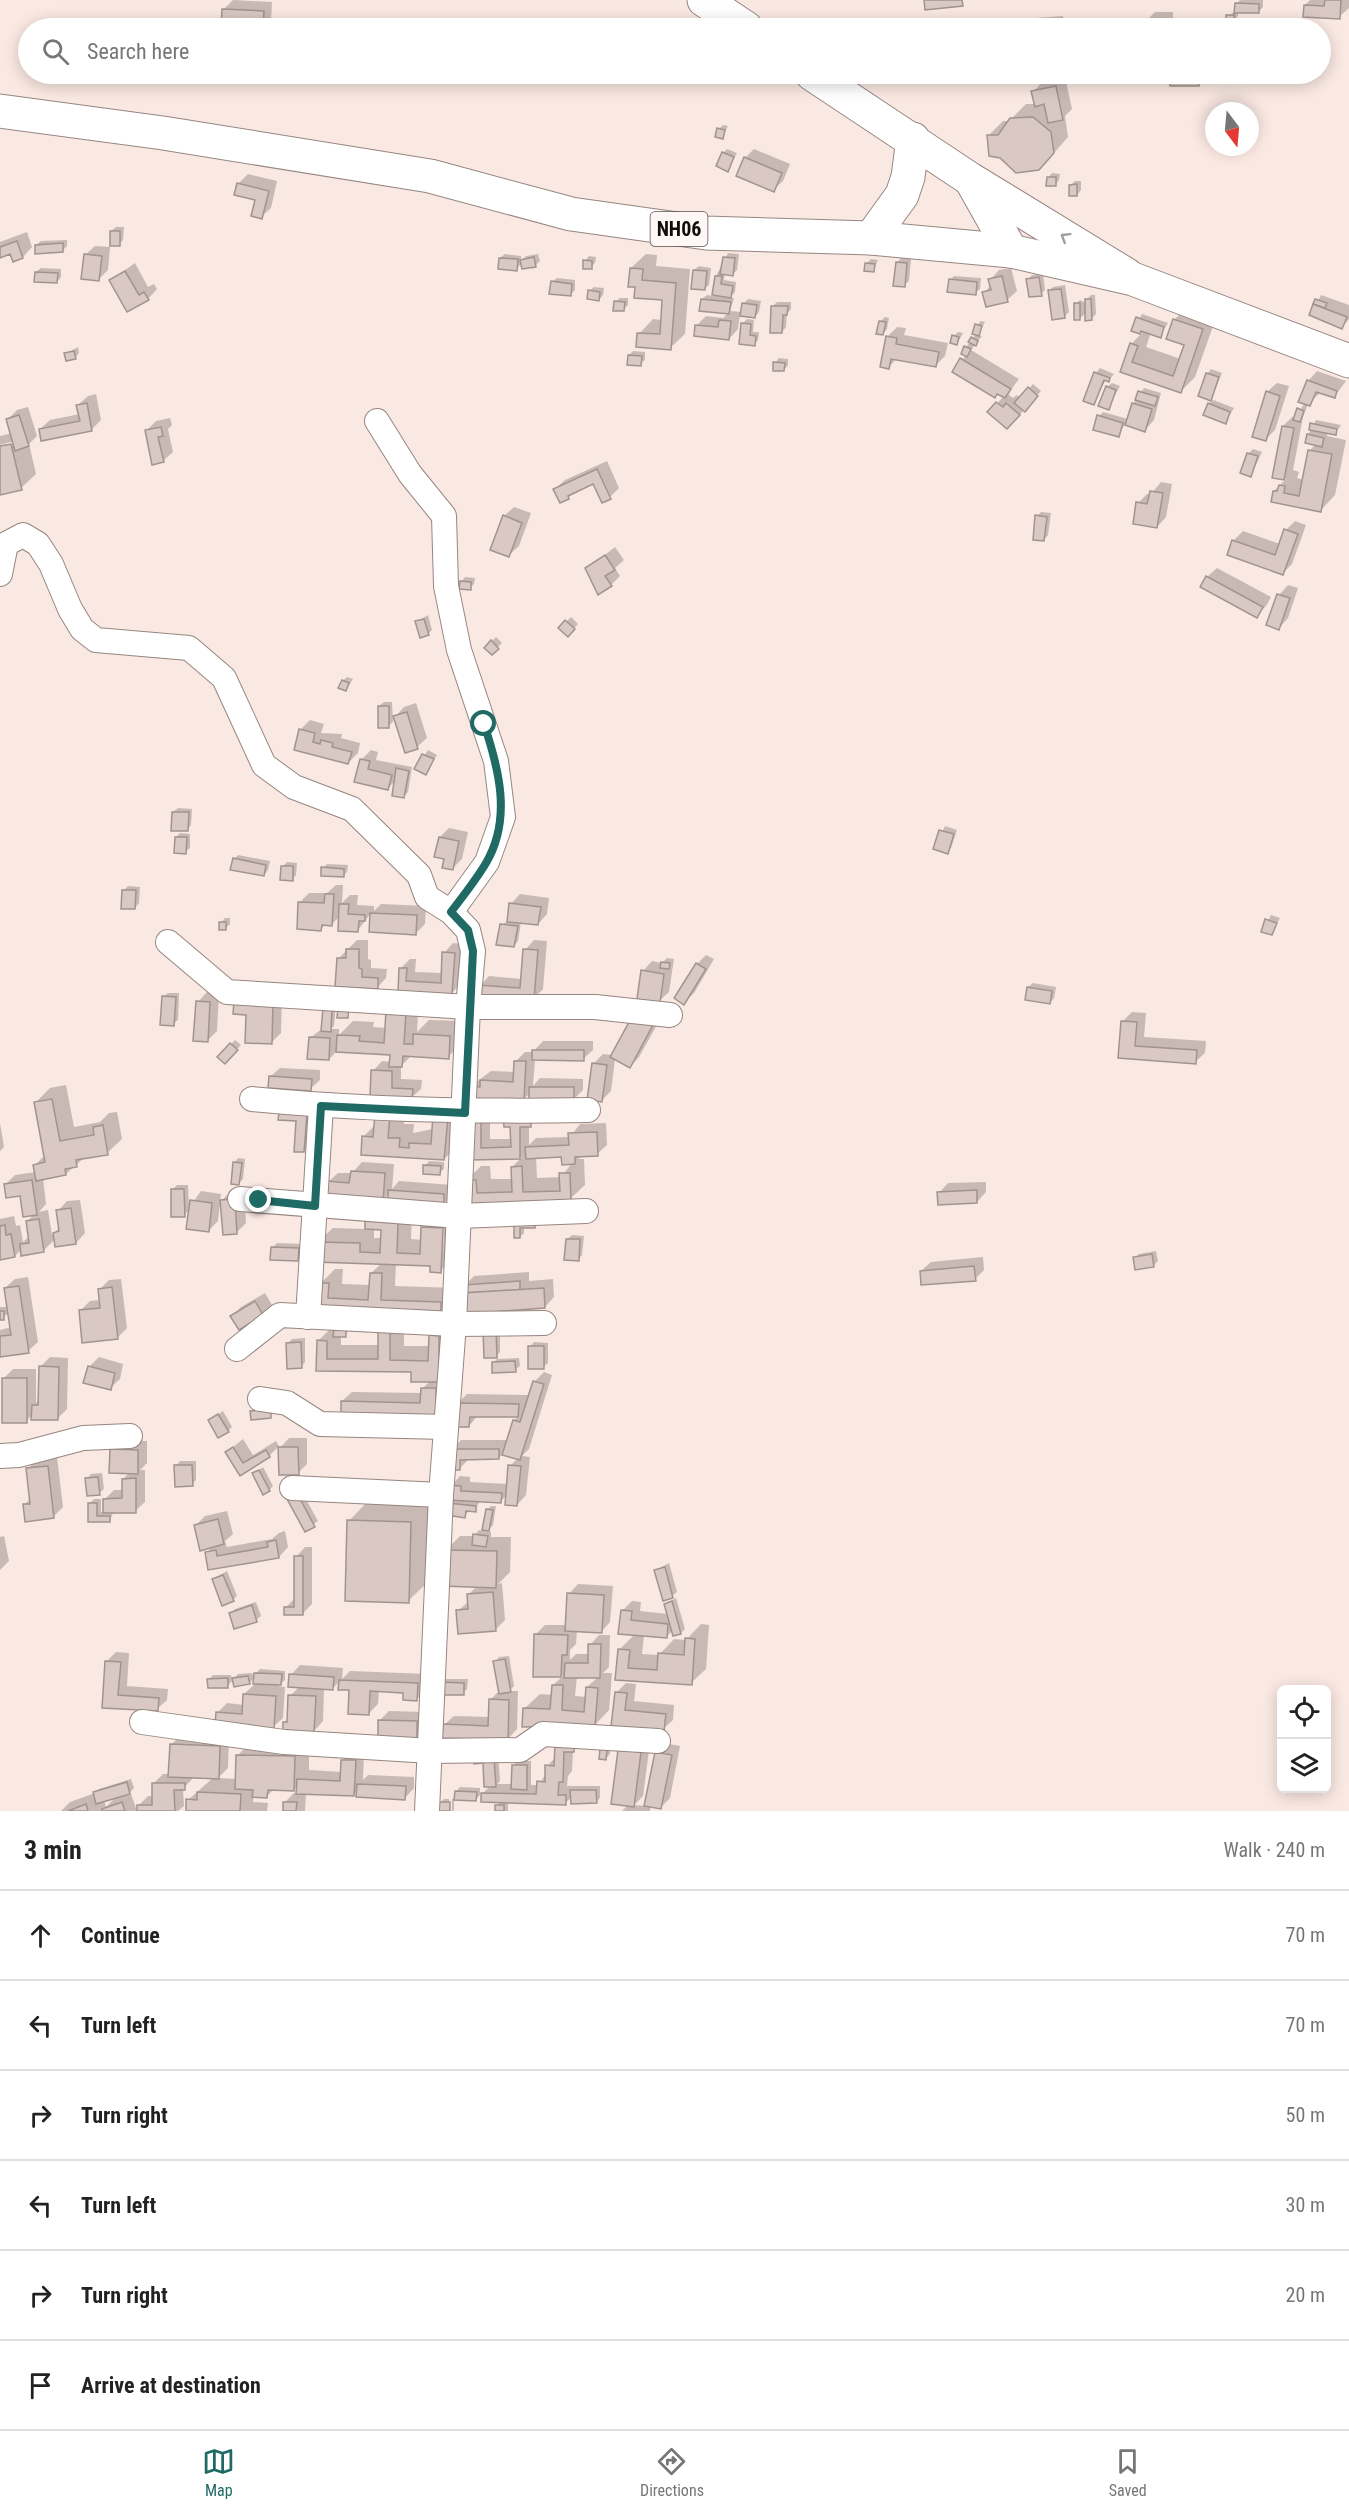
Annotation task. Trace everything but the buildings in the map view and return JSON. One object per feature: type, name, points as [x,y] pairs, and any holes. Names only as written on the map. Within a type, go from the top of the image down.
[{"type":"main road","points":[[704,0],[731,18]]},
{"type":"main road","points":[[828,84],[970,179],[1133,279]]},
{"type":"main road","name":"NH06","points":[[0,111],[163,133],[430,176],[582,216],[706,233],[871,238],[1011,251],[1133,279],[1349,361]]},
{"type":"main road","points":[[871,238],[902,195],[908,177],[913,139]]},
{"type":"main road","points":[[970,179],[1011,251]]},
{"type":"street","points":[[377,421],[410,474],[444,516],[446,586],[456,639],[496,761],[503,817],[487,862],[451,912]]},
{"type":"street","points":[[0,574],[6,544],[23,535],[38,544],[51,564],[70,609],[82,629],[96,640],[189,648],[224,678],[264,765],[294,787],[352,809],[418,875],[427,897],[451,912],[468,930],[473,951],[468,1007],[454,1324],[441,1495],[427,1811]]},
{"type":"street","points":[[168,942],[227,992],[468,1007],[595,1007],[670,1015]]},
{"type":"street","points":[[252,1099],[321,1106],[465,1113],[588,1110]]},
{"type":"street","points":[[308,1317],[321,1106]]},
{"type":"street","points":[[240,1199],[459,1216],[586,1211]]},
{"type":"street","points":[[237,1349],[280,1315],[454,1324],[544,1323]]},
{"type":"street","points":[[260,1399],[287,1403],[320,1424],[446,1427]]},
{"type":"street","points":[[0,1456],[19,1455],[83,1438],[130,1436]]},
{"type":"street","points":[[292,1488],[441,1495]]},
{"type":"street","points":[[142,1722],[284,1742],[431,1751],[520,1750],[543,1734],[658,1741]]},
{"type":"route","points":[[259,1200],[315,1206],[321,1106],[465,1113],[468,1007],[473,951],[468,930],[451,912],[487,862],[503,817],[496,761],[484,724]]}]
